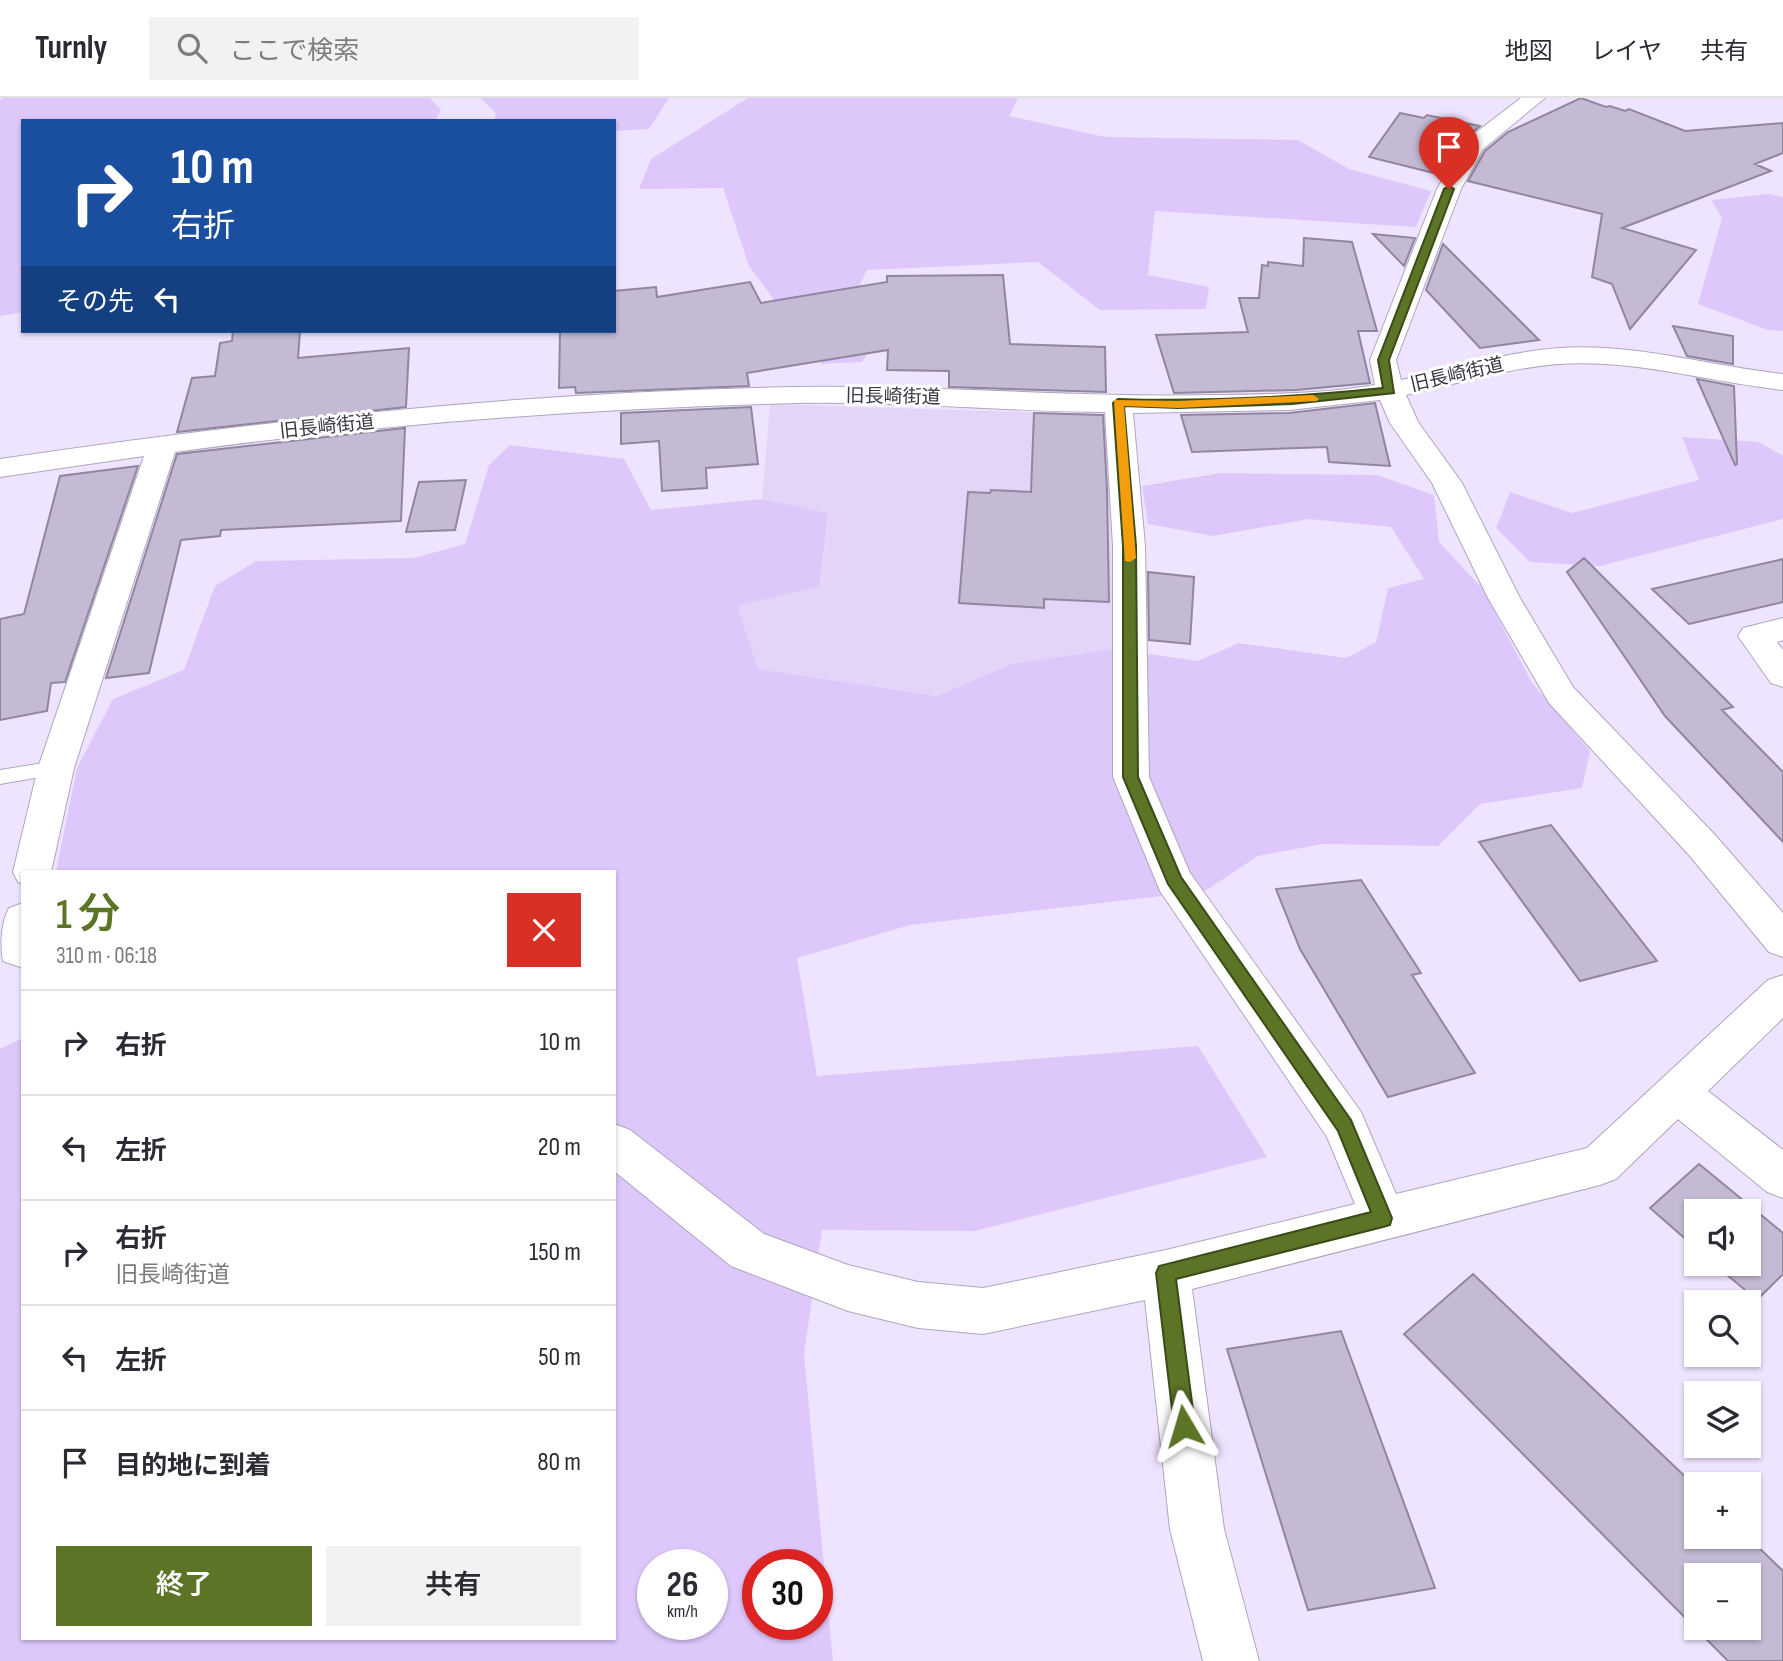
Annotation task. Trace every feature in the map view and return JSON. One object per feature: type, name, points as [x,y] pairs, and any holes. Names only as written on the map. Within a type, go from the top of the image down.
[{"type":"street","points":[[1534,98],[1474,145],[1449,189],[1383,360],[1390,391],[1404,423],[1447,483],[1504,598],[1561,695],[1702,845],[1783,941]]},
{"type":"street","name":"旧長崎街道","points":[[0,468],[163,443],[486,411],[800,395],[1178,404],[1292,401],[1390,391],[1486,366],[1561,356],[1616,357],[1783,382]]},
{"type":"street","points":[[1118,403],[1129,546],[1131,777],[1174,880],[1345,1126],[1383,1218]]},
{"type":"street","points":[[32,870],[56,768],[163,443]]},
{"type":"street","points":[[1783,629],[1755,636],[1783,675]]},
{"type":"street","points":[[21,929],[17,950],[21,951]]},
{"type":"street","points":[[616,1146],[748,1250],[848,1288],[918,1305],[983,1311],[1166,1273],[1600,1165],[1783,992]]},
{"type":"street","points":[[1677,1092],[1783,1177]]},
{"type":"street","points":[[1166,1273],[1197,1529],[1231,1661]]},
{"type":"lane","points":[[0,777],[56,768]]},
{"type":"shaded area","points":[[430,98],[441,110],[436,119],[21,119],[21,312],[0,316],[0,100]]},
{"type":"shaded area","points":[[480,98],[669,98],[649,129],[616,131],[616,119],[494,119],[496,113]]},
{"type":"shaded area","points":[[748,98],[1018,98],[1009,116],[1105,137],[1298,140],[1349,169],[1431,191],[1416,227],[1155,211],[1148,275],[1209,287],[1206,309],[1100,310],[1038,262],[867,270],[846,312],[878,337],[862,362],[822,364],[749,266],[723,188],[639,189],[651,159]]},
{"type":"shaded area","points":[[1769,194],[1783,197],[1783,331],[1768,330],[1698,304],[1722,218],[1711,200]]},
{"type":"shaded area","points":[[770,404],[1109,415],[1113,649],[1011,664],[937,696],[758,669],[736,606],[821,585],[828,513],[762,499]]},
{"type":"shaded area","points":[[1682,437],[1759,442],[1783,456],[1783,519],[1600,566],[1530,562],[1496,528],[1510,492],[1572,513],[1699,480]]},
{"type":"shaded area","points":[[510,445],[624,459],[651,510],[762,499],[828,513],[820,586],[737,606],[758,669],[937,696],[1011,664],[1113,649],[1198,661],[1239,643],[1346,658],[1376,642],[1388,588],[1424,579],[1391,527],[1309,519],[1213,536],[1148,524],[1142,486],[1220,473],[1377,475],[1434,495],[1439,542],[1482,588],[1532,683],[1590,751],[1582,788],[1480,804],[1438,846],[1322,844],[1258,856],[1205,891],[910,925],[797,958],[817,1076],[1198,1046],[1267,1157],[975,1231],[822,1230],[804,1354],[822,1549],[742,1549],[742,1640],[831,1640],[833,1661],[0,1661],[0,1049],[21,1039],[21,1640],[616,1640],[616,870],[56,870],[77,768],[113,699],[184,670],[215,586],[256,561],[414,558],[465,544],[489,465]]},
{"type":"building","points":[[1581,98],[1606,107],[1625,111],[1629,109],[1685,131],[1783,123],[1783,153],[1755,164],[1771,171],[1622,228],[1696,250],[1630,329],[1612,284],[1592,277],[1602,214],[1468,181],[1485,151],[1508,132]]},
{"type":"building","points":[[1400,113],[1424,118],[1427,115],[1480,126],[1464,139],[1442,175],[1369,157]]},
{"type":"building","points":[[1373,234],[1415,238],[1404,266]]},
{"type":"building","points":[[1304,238],[1352,242],[1377,331],[1358,331],[1370,383],[1296,390],[1174,393],[1156,335],[1248,332],[1239,298],[1259,298],[1262,265],[1268,266],[1268,262],[1303,266]]},
{"type":"building","points":[[1443,244],[1539,340],[1480,348],[1426,290]]},
{"type":"building","points":[[1003,275],[1010,344],[1105,347],[1106,392],[949,387],[949,371],[887,370],[888,350],[747,373],[749,386],[576,393],[575,387],[559,388],[560,333],[616,333],[616,291],[656,287],[657,297],[750,282],[761,303],[887,282],[887,276]]},
{"type":"building","points":[[1673,326],[1733,336],[1733,364],[1687,356]]},
{"type":"building","points":[[233,333],[300,333],[298,358],[409,348],[406,407],[177,432],[192,378],[215,376],[220,343],[232,341]]},
{"type":"building","points":[[1697,379],[1734,386],[1735,465]]},
{"type":"building","points":[[1375,403],[1390,466],[1329,462],[1327,447],[1192,452],[1181,415],[1289,413]]},
{"type":"building","points":[[751,407],[758,464],[706,468],[707,488],[662,491],[659,441],[621,444],[621,413]]},
{"type":"building","points":[[1034,413],[1103,415],[1109,602],[1044,599],[1044,608],[959,603],[968,492],[1031,492]]},
{"type":"building","points":[[405,428],[401,521],[221,530],[220,536],[181,540],[149,673],[106,678],[177,454]]},
{"type":"building","points":[[138,466],[65,682],[51,683],[47,711],[0,720],[0,619],[24,614],[60,476]]},
{"type":"building","points":[[466,480],[455,530],[406,532],[419,482]]},
{"type":"building","points":[[1584,558],[1733,707],[1722,710],[1783,772],[1783,842],[1665,716],[1567,572]]},
{"type":"building","points":[[1783,559],[1783,602],[1689,624],[1652,589]]},
{"type":"building","points":[[1148,572],[1194,577],[1190,644],[1149,640]]},
{"type":"building","points":[[1551,825],[1657,961],[1580,981],[1479,842]]},
{"type":"building","points":[[1361,880],[1421,973],[1412,975],[1475,1073],[1388,1097],[1300,949],[1276,889]]},
{"type":"building","points":[[1699,1164],[1742,1199],[1684,1199],[1684,1238],[1650,1208]]},
{"type":"building","points":[[1761,1215],[1783,1233],[1783,1274],[1761,1296],[1761,1290],[1745,1290],[1728,1276],[1761,1276]]},
{"type":"building","points":[[1473,1274],[1684,1476],[1684,1549],[1760,1549],[1783,1571],[1783,1661],[1728,1661],[1707,1640],[1761,1640],[1761,1563],[1684,1563],[1684,1617],[1404,1334]]},
{"type":"building","points":[[1341,1331],[1435,1588],[1308,1610],[1227,1349]]},
{"type":"slow traffic","points":[[1130,558],[1118,403],[1178,404],[1313,399]]},
{"type":"route","points":[[1184,1426],[1166,1273],[1383,1218],[1345,1126],[1174,880],[1131,777],[1129,546],[1118,403],[1292,401],[1390,391],[1383,360],[1449,189]]}]
